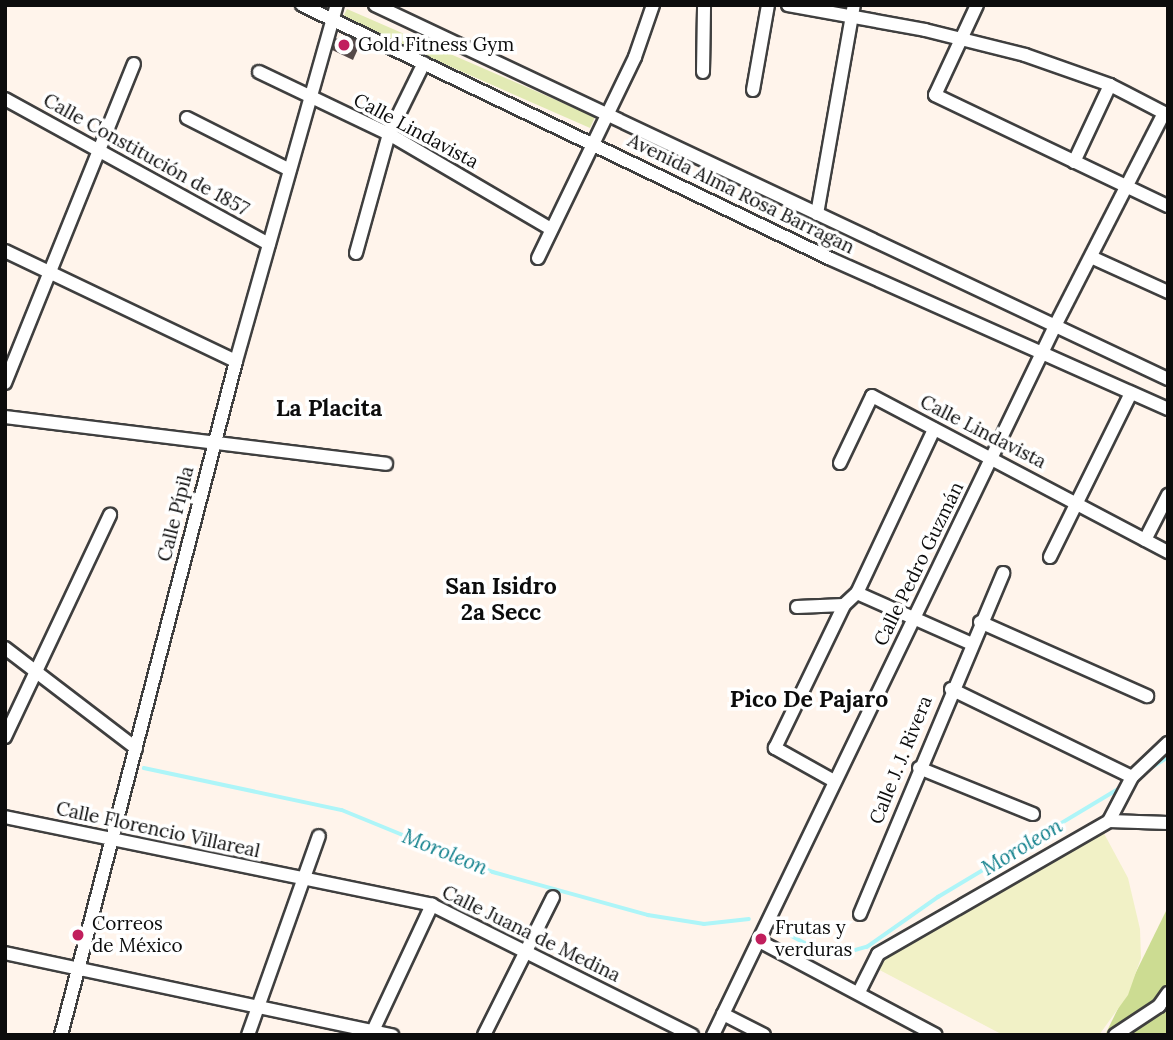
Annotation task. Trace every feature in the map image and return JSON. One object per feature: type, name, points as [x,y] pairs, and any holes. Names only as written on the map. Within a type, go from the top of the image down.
[{"type":"street","name":"Avenida Alma Rosa Barragan","points":[[302,5],[831,259],[1168,409]]},
{"type":"street","name":"Calle Pípila","points":[[61,1035],[236,361],[337,5]]},
{"type":"street","name":"Avenida Alma Rosa Barragan","points":[[374,5],[1168,379]]},
{"type":"street","points":[[538,258],[590,143],[635,57],[653,5]]},
{"type":"street","points":[[704,5],[704,72]]},
{"type":"street","points":[[753,90],[768,5]]},
{"type":"street","points":[[788,5],[853,11],[1025,55],[1110,85],[1166,114]]},
{"type":"street","points":[[977,5],[935,95],[1168,206]]},
{"type":"street","points":[[817,214],[853,11]]},
{"type":"street","points":[[355,253],[389,134],[424,63]]},
{"type":"street","points":[[5,383],[134,64]]},
{"type":"street","name":"Calle Lindavista","points":[[259,72],[389,134],[551,229]]},
{"type":"street","points":[[1074,162],[1110,85]]},
{"type":"street","name":"Calle Constitución de 1857","points":[[5,99],[269,244]]},
{"type":"street","name":"Calle Pedro Guzmán","points":[[713,1035],[1042,352],[1166,114]]},
{"type":"street","points":[[187,118],[290,170]]},
{"type":"street","points":[[5,251],[236,361]]},
{"type":"street","points":[[1091,257],[1168,292]]},
{"type":"street","points":[[1050,557],[1131,393]]},
{"type":"street","name":"Calle Lindavista","points":[[840,463],[872,396],[1168,552]]},
{"type":"street","points":[[5,417],[386,464]]},
{"type":"street","points":[[834,781],[775,748],[845,605],[857,593],[934,429]]},
{"type":"street","points":[[1145,540],[1168,495]]},
{"type":"street","points":[[5,737],[110,515]]},
{"type":"street","name":"Calle J. J. Rivera","points":[[860,914],[951,689],[1003,573]]},
{"type":"street","points":[[857,593],[971,643]]},
{"type":"street","points":[[797,607],[845,605]]},
{"type":"street","points":[[980,622],[1147,696]]},
{"type":"street","points":[[5,648],[136,748]]},
{"type":"street","points":[[951,689],[1132,777]]},
{"type":"street","points":[[1109,821],[1132,777],[1168,743]]},
{"type":"street","points":[[919,768],[1033,814]]},
{"type":"street","name":"Calle Florencio Villareal","points":[[5,817],[304,880]]},
{"type":"street","points":[[859,992],[878,954],[1109,821],[1168,823]]},
{"type":"street","points":[[248,1035],[318,836]]},
{"type":"street","name":"Calle Juana de Medina","points":[[304,880],[432,905],[692,1035]]},
{"type":"street","points":[[484,1035],[553,897]]},
{"type":"street","points":[[372,1033],[432,905]]},
{"type":"street","points":[[759,941],[936,1035]]},
{"type":"street","points":[[5,953],[257,1009],[392,1035]]},
{"type":"street","points":[[1115,1035],[1159,1006],[1168,993]]},
{"type":"street","points":[[723,1014],[764,1035]]},
{"type":"green space","points":[[347,9],[595,117],[590,128],[342,19]]},
{"type":"green space","points":[[1100,826],[1128,878],[1140,929],[1141,958],[1128,995],[1099,1035],[1003,1035],[872,966],[878,954]]},
{"type":"green space","points":[[1168,907],[1168,1035],[1105,1035]]},
{"type":"building","name":"Gold Fitness Gym","points":[[347,35],[361,42],[353,60],[328,48],[329,41]]},
{"type":"waterway","name":"Moroleon","points":[[1146,771],[1168,757]]},
{"type":"waterway","name":"Moroleon","points":[[144,768],[342,810],[493,872],[648,915],[704,924],[749,919]]},
{"type":"waterway","name":"Moroleon","points":[[777,928],[831,957],[867,947],[938,897],[1120,788]]},
{"type":"place","name":"Gold Fitness Gym","points":[[344,45]]},
{"type":"place","name":"Correos de México","points":[[78,935]]},
{"type":"place","name":"Frutas y verduras","points":[[761,939]]},
{"type":"district","name":"La Placita","points":[[329,408]]},
{"type":"district","name":"San Isidro 2a Secc","points":[[501,599]]},
{"type":"district","name":"Pico De Pajaro","points":[[809,699]]}]
